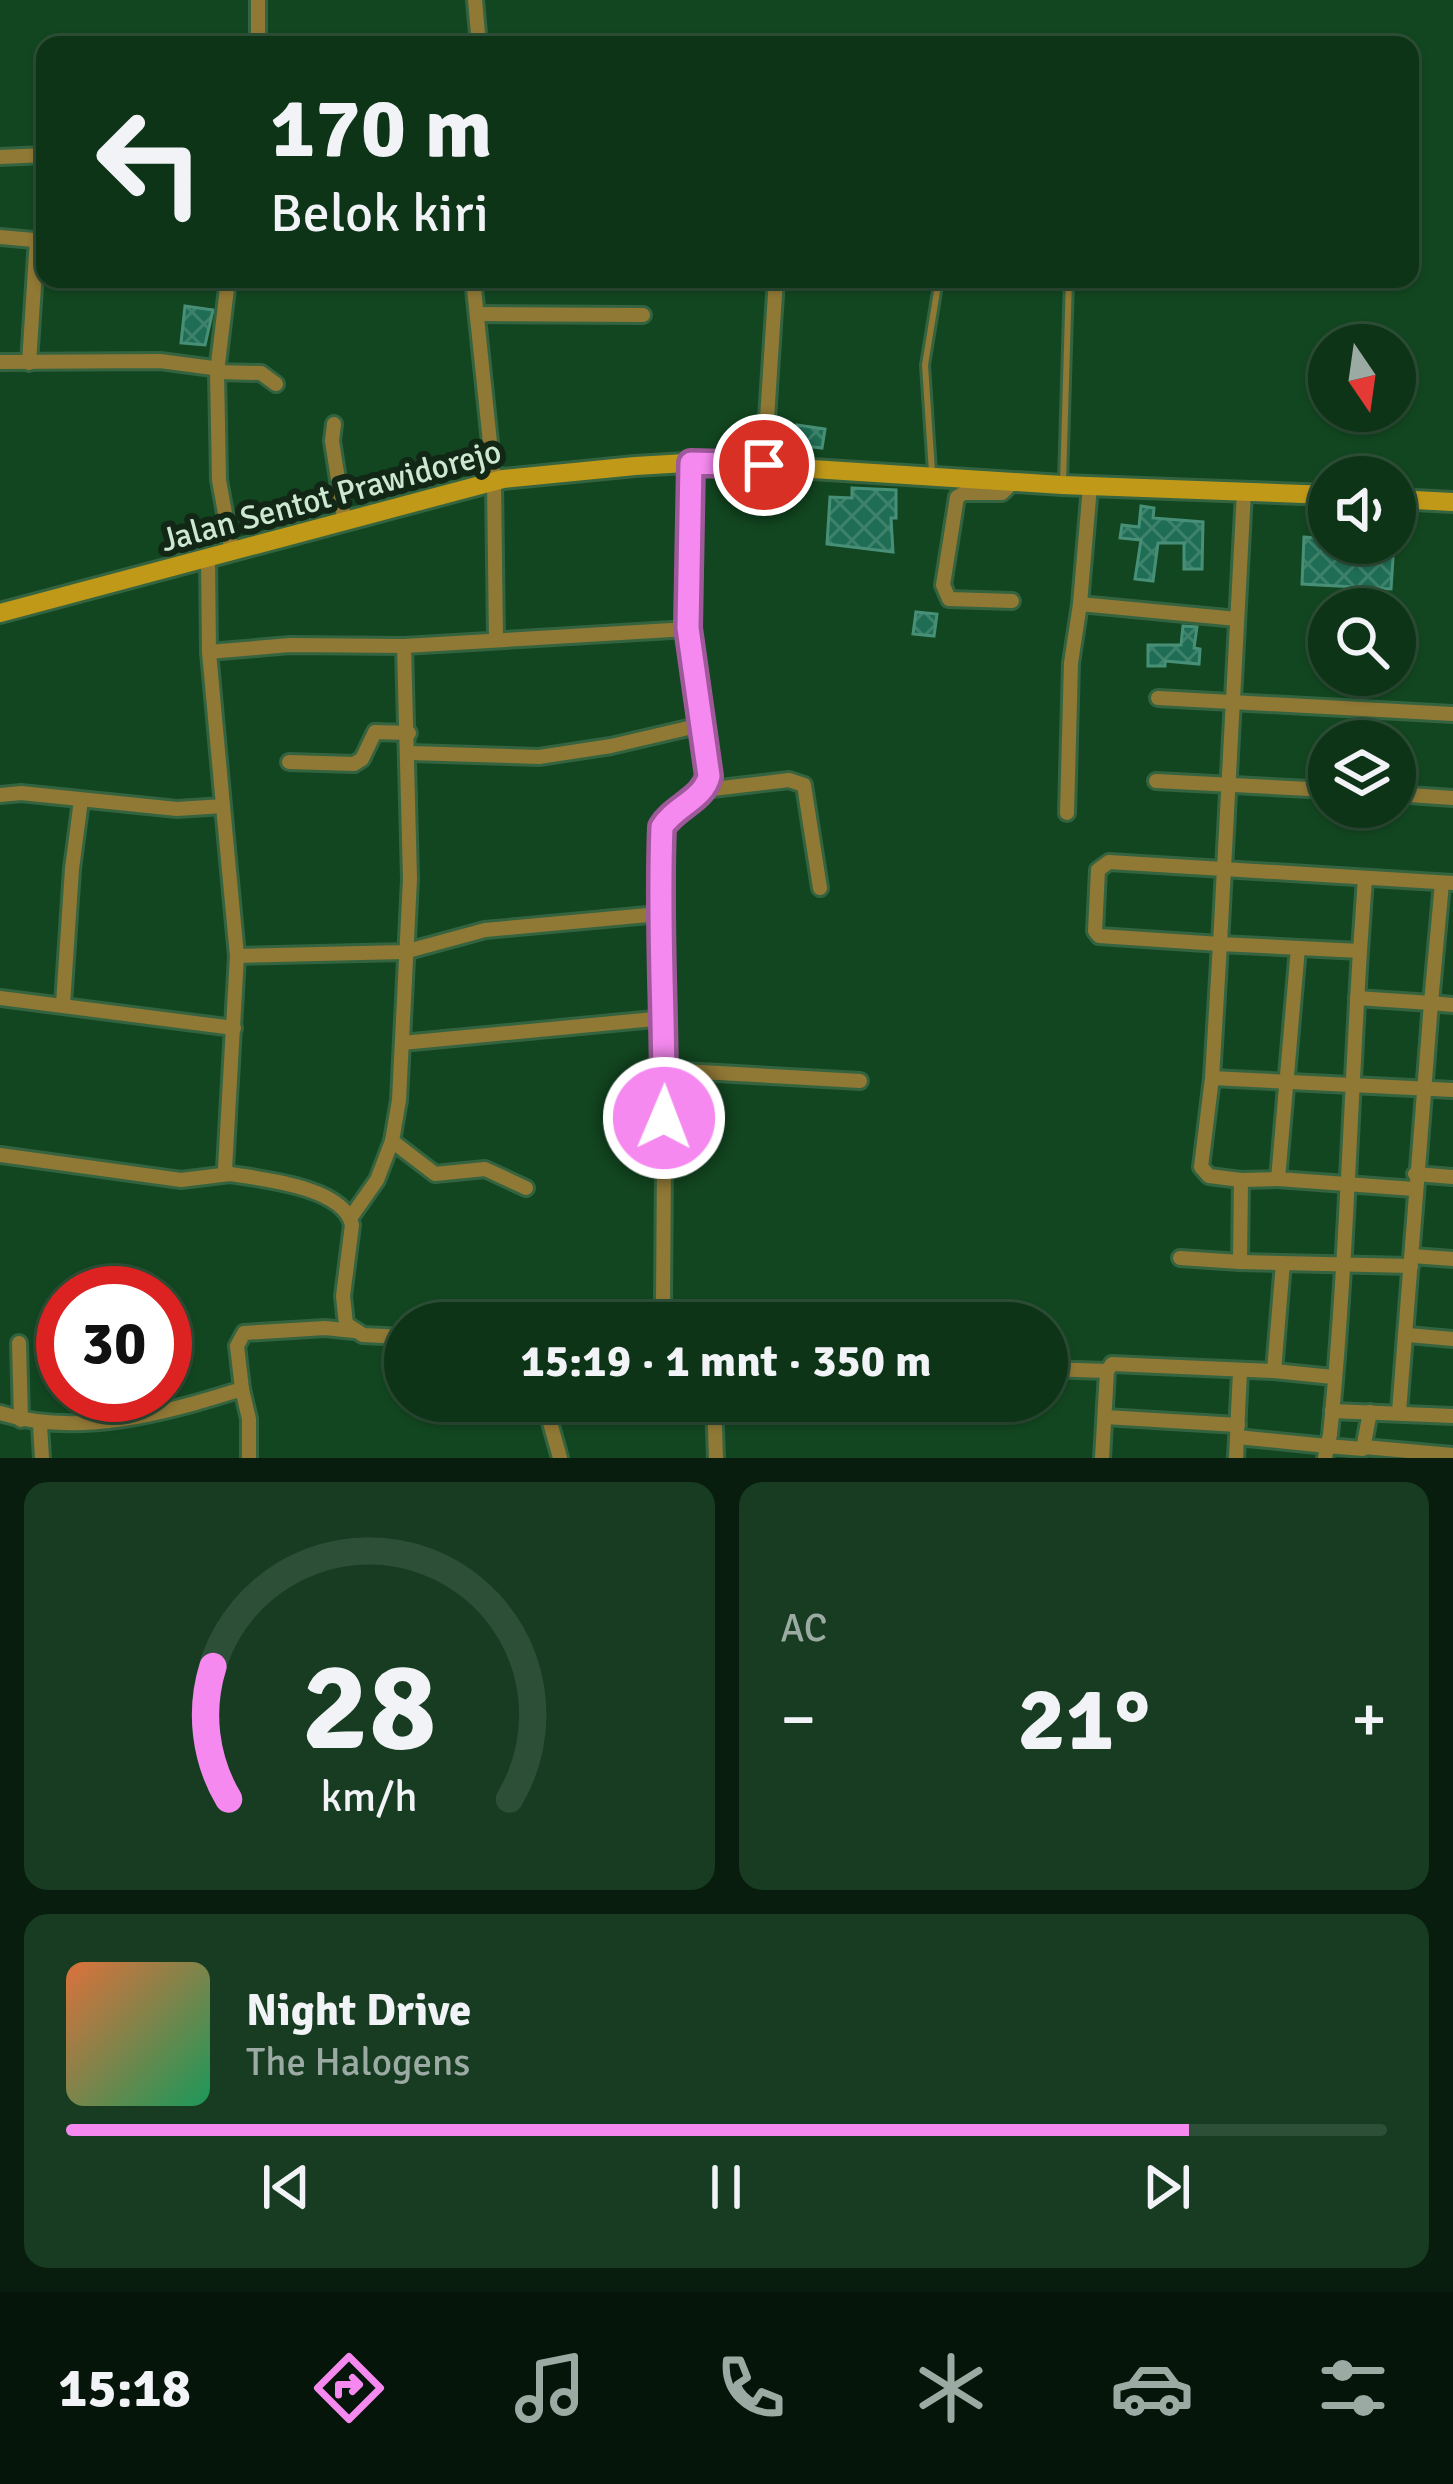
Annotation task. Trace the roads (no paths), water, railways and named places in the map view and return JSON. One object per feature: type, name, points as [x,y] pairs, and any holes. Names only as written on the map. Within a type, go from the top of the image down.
[{"type":"main road","name":"Jalan Sentot Prawidorejo","points":[[0,613],[494,481],[691,463],[1308,495]]},
{"type":"main road","points":[[1416,500],[1453,502]]},
{"type":"street","points":[[258,0],[258,36]]},
{"type":"street","points":[[475,0],[477,36]]},
{"type":"street","points":[[0,158],[36,156]]},
{"type":"street","points":[[0,237],[36,240]]},
{"type":"street","points":[[29,363],[36,288]]},
{"type":"street","points":[[227,288],[217,372],[219,480],[232,552]]},
{"type":"street","points":[[474,288],[494,481],[496,638]]},
{"type":"street","points":[[764,465],[775,288]]},
{"type":"street","points":[[477,314],[643,315]]},
{"type":"street","points":[[0,362],[202,364],[217,372],[261,373],[277,384]]},
{"type":"street","points":[[334,424],[332,441],[344,518]]},
{"type":"street","points":[[691,463],[688,628],[709,776],[704,790]]},
{"type":"street","points":[[1012,601],[949,599],[943,585],[957,497],[1002,493],[1013,482]]},
{"type":"street","points":[[1067,814],[1071,663],[1090,486]]},
{"type":"street","points":[[1244,492],[1212,1078],[1201,1167],[1209,1176],[1345,1186],[1453,1177]]},
{"type":"street","points":[[208,558],[209,652],[237,956],[224,1162],[230,1174]]},
{"type":"street","points":[[1080,604],[1237,619]]},
{"type":"street","points":[[209,652],[290,645],[404,646],[688,628]]},
{"type":"street","points":[[354,1331],[342,1314],[351,1217],[368,1198],[392,1141],[402,1043],[410,879],[404,646]]},
{"type":"street","points":[[1158,698],[1453,714]]},
{"type":"street","points":[[410,753],[539,757],[701,725]]},
{"type":"street","points":[[290,762],[355,764],[375,732],[409,733]]},
{"type":"street","points":[[663,1302],[665,1018],[658,914],[662,827],[669,816],[704,790],[789,780],[804,784],[820,888]]},
{"type":"street","points":[[1156,782],[1308,789]]},
{"type":"street","points":[[0,795],[177,809],[223,806]]},
{"type":"street","points":[[1416,795],[1453,798]]},
{"type":"street","points":[[64,1004],[81,800]]},
{"type":"street","points":[[1360,950],[1099,936],[1094,928],[1098,870],[1108,862],[1448,883],[1422,1087],[1399,1412]]},
{"type":"street","points":[[1326,1452],[1344,1263],[1365,878]]},
{"type":"street","points":[[237,956],[404,952],[485,930],[658,914]]},
{"type":"street","points":[[1278,1179],[1298,948]]},
{"type":"street","points":[[0,998],[234,1028]]},
{"type":"street","points":[[1357,998],[1453,1005]]},
{"type":"street","points":[[402,1043],[665,1018]]},
{"type":"street","points":[[664,1070],[860,1081]]},
{"type":"street","points":[[1212,1078],[1453,1090]]},
{"type":"street","points":[[392,1141],[434,1174],[485,1169],[526,1188]]},
{"type":"street","points":[[0,1155],[181,1180],[230,1174],[290,1184],[337,1202],[351,1217]]},
{"type":"street","points":[[1240,1180],[1240,1262]]},
{"type":"street","points":[[1180,1258],[1283,1263],[1453,1259]]},
{"type":"street","points":[[1274,1371],[1283,1263]]},
{"type":"street","points":[[250,1458],[237,1346],[244,1334],[325,1328],[384,1336]]},
{"type":"street","points":[[1408,1335],[1453,1339]]},
{"type":"street","points":[[19,1343],[21,1420]]},
{"type":"street","points":[[1068,1370],[1107,1371],[1117,1363],[1333,1377]]},
{"type":"street","points":[[1102,1458],[1107,1371]]},
{"type":"street","points":[[1236,1458],[1240,1372]]},
{"type":"street","points":[[0,1413],[40,1425],[134,1415],[242,1389]]},
{"type":"street","points":[[1332,1411],[1453,1416]]},
{"type":"street","points":[[1364,1447],[1370,1412]]},
{"type":"street","points":[[1105,1418],[1238,1431],[1326,1452],[1364,1447],[1451,1456]]},
{"type":"street","points":[[550,1422],[560,1458]]},
{"type":"street","points":[[715,1422],[716,1458]]},
{"type":"street","points":[[40,1425],[42,1458]]},
{"type":"lane","points":[[933,476],[925,365],[938,288]]},
{"type":"lane","points":[[1062,485],[1069,288]]}]
